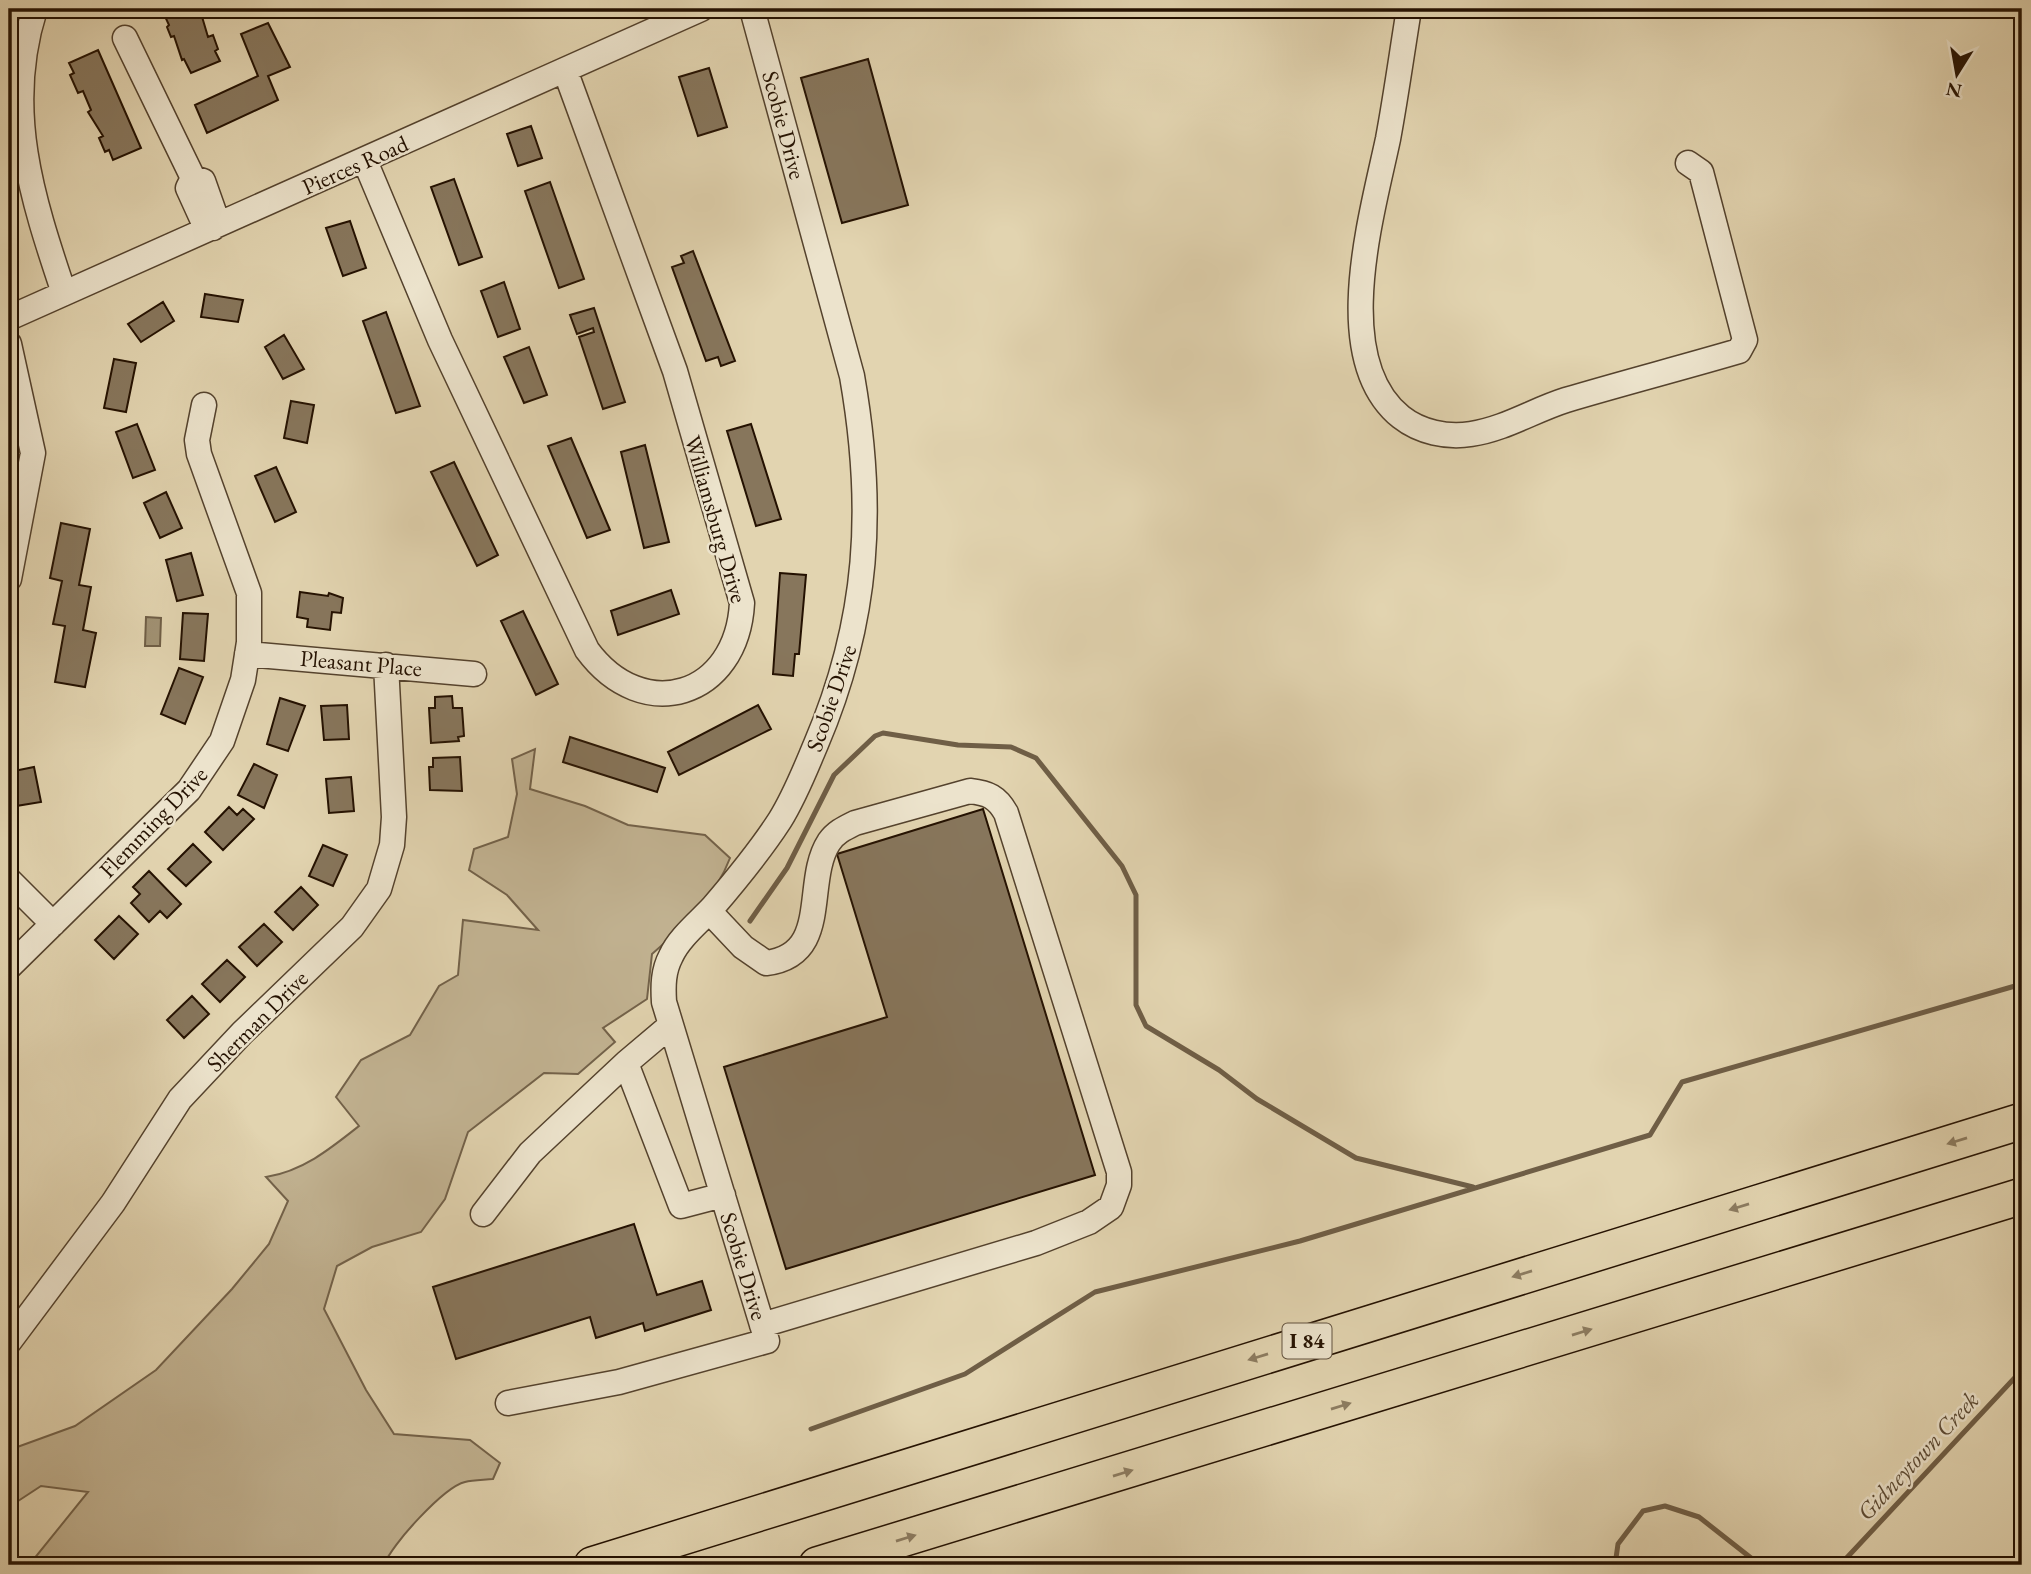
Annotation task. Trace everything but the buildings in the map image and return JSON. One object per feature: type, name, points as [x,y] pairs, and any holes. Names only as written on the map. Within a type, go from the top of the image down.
[{"type":"highway","name":"I 84","points":[[592,1565],[2022,1121]]},
{"type":"highway","points":[[817,1565],[2022,1196]]},
{"type":"street","points":[[35,9],[22,63],[17,154],[64,293]]},
{"type":"street","name":"Pierces Road","points":[[9,318],[212,225],[365,161],[701,9]]},
{"type":"street","name":"Scobie Drive","points":[[752,9],[852,376],[863,439],[867,513],[865,559],[853,638],[832,708],[798,788],[738,878],[672,953],[665,970],[664,1002],[764,1333]]},
{"type":"street","points":[[1409,9],[1360,283],[1364,339],[1373,377],[1389,405],[1412,425],[1435,433],[1472,434],[1501,426],[1563,401],[1739,351],[1745,340],[1701,172],[1688,163]]},
{"type":"street","points":[[125,38],[193,178],[202,181],[215,215],[212,225]]},
{"type":"street","name":"Williamsburg Drive","points":[[365,161],[440,340],[587,650],[603,671],[620,683],[643,691],[667,695],[695,687],[710,679],[730,653],[741,621],[742,603],[675,370],[565,70]]},
{"type":"street","points":[[9,344],[33,453],[9,579]]},
{"type":"street","name":"Flemming Drive","points":[[9,967],[189,790],[207,768],[222,741],[243,680],[247,654],[249,593],[199,454],[197,440],[204,405]]},
{"type":"street","name":"Pleasant Place","points":[[247,654],[474,674]]},
{"type":"street","name":"Sherman Drive","points":[[9,1342],[113,1203],[180,1099],[242,1033],[352,927],[379,889],[392,845],[394,817],[386,665]]},
{"type":"street","points":[[508,1403],[619,1382],[1036,1242],[1089,1222],[1111,1207],[1119,1185],[1119,1171],[1006,813],[993,797],[970,791],[855,823],[839,831],[823,855],[811,922],[800,951],[783,961],[766,963],[758,958],[743,947],[709,911]]},
{"type":"street","points":[[9,880],[53,924]]},
{"type":"street","points":[[483,1214],[530,1153],[626,1063],[671,1025]]},
{"type":"street","points":[[626,1063],[681,1206],[723,1195]]},
{"type":"shaded area","points":[[146,617],[161,618],[160,646],[145,646]]},
{"type":"shaded area","points":[[535,749],[530,789],[585,806],[628,825],[705,835],[730,858],[707,898],[687,922],[652,954],[647,999],[603,1028],[615,1042],[578,1074],[544,1073],[468,1132],[445,1199],[421,1232],[372,1247],[337,1266],[324,1309],[366,1390],[394,1434],[470,1440],[500,1463],[493,1479],[465,1482],[444,1494],[407,1531],[384,1565],[29,1565],[88,1492],[41,1486],[9,1507],[9,1450],[75,1426],[156,1370],[232,1289],[269,1244],[288,1201],[266,1177],[304,1164],[327,1151],[359,1126],[336,1097],[361,1060],[410,1035],[439,986],[458,975],[463,920],[538,930],[507,895],[469,870],[474,849],[508,837],[517,794],[512,759]]},
{"type":"waterway","points":[[750,921],[787,868],[834,775],[875,736],[883,733],[958,745],[1011,747],[1036,758],[1122,866],[1136,895],[1136,1005],[1146,1026],[1219,1070],[1257,1099],[1356,1158],[1473,1187]]},
{"type":"waterway","points":[[811,1429],[965,1374],[1095,1292],[1300,1241],[1650,1135],[1682,1082],[2022,984]]},
{"type":"waterway","name":"Gidneytown Creek","points":[[1840,1565],[2022,1370]]},
{"type":"waterway","name":"Gidneytown Creek","points":[[1615,1565],[1618,1544],[1643,1511],[1665,1506],[1699,1517],[1760,1565]]}]
